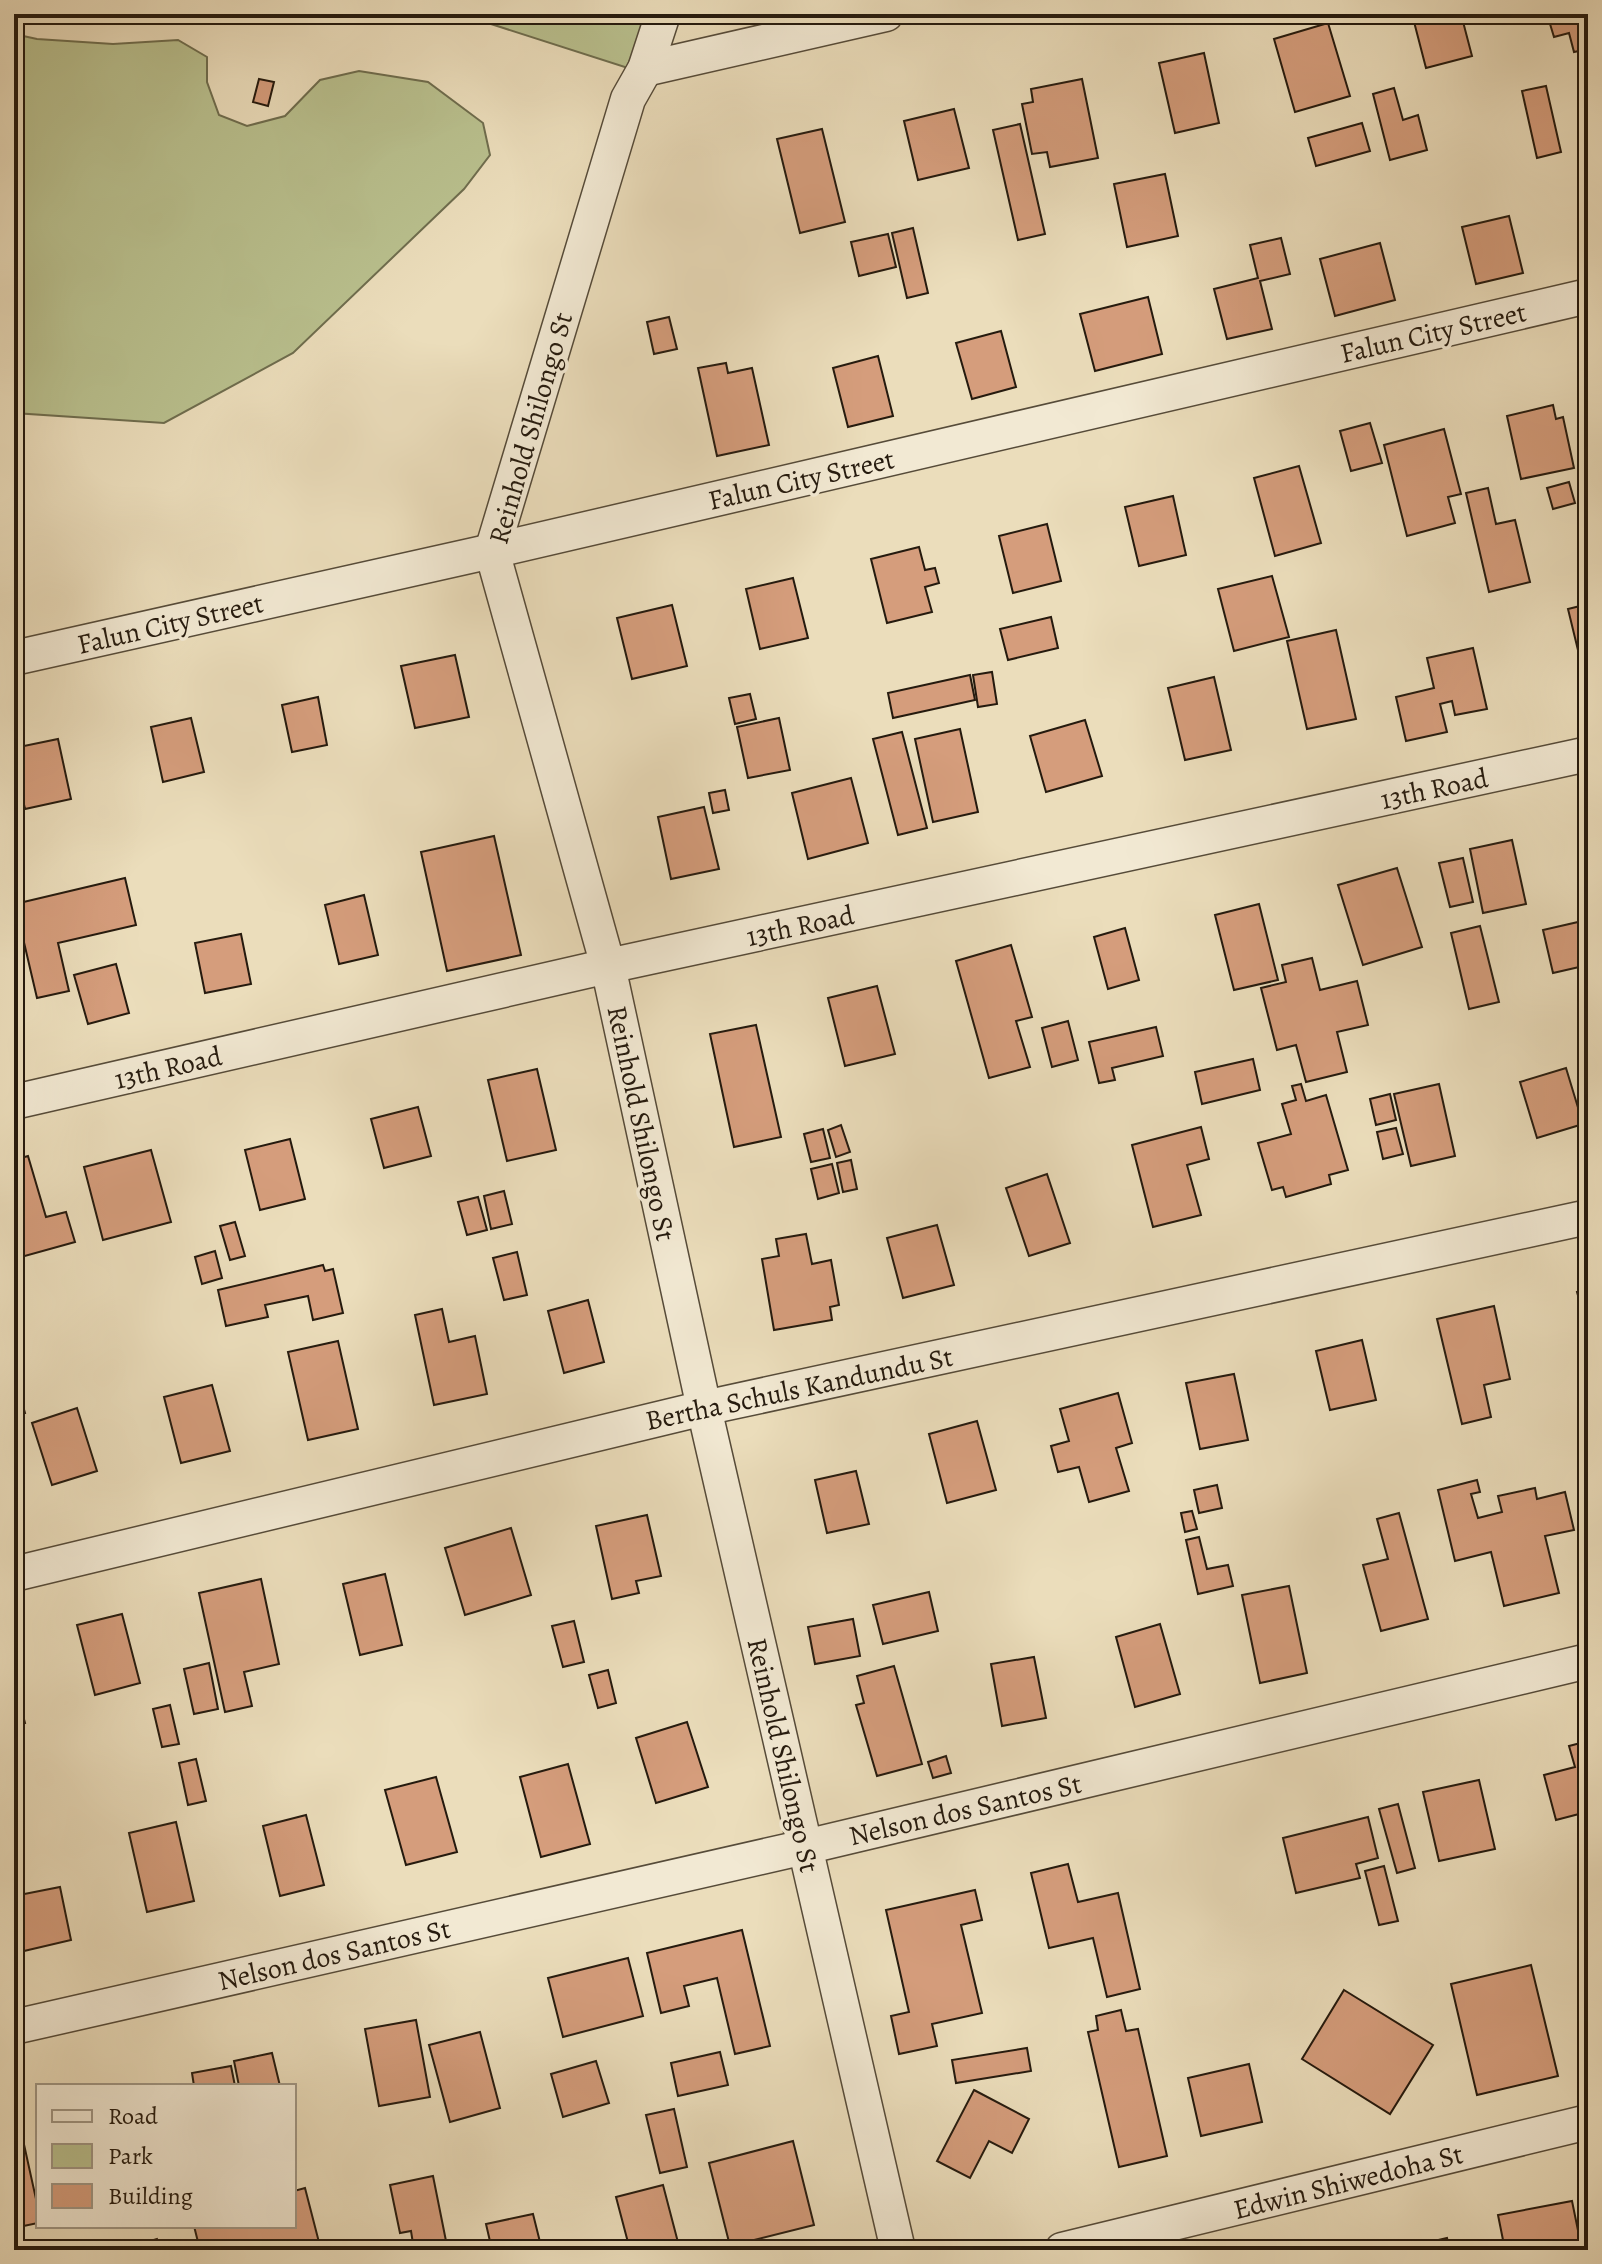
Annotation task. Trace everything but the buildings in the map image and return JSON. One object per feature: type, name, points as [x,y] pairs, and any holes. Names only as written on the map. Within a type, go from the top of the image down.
[{"type":"street","name":"Reinhold Shilongo St","points":[[663,14],[645,69],[628,99],[492,551],[608,966],[704,1408],[898,2250]]},
{"type":"street","points":[[645,69],[886,14]]},
{"type":"street","name":"Falun City Street","points":[[14,658],[492,551],[1588,296]]},
{"type":"street","name":"13th Road","points":[[14,1102],[608,966],[1588,754]]},
{"type":"street","name":"Bertha Schuls Kandundu St","points":[[14,1574],[704,1408],[1588,1217]]},
{"type":"street","name":"Nelson dos Santos St","points":[[14,2027],[805,1847],[1588,1661]]},
{"type":"street","name":"Edwin Shiwedoha St","points":[[1062,2250],[1588,2122]]},
{"type":"green space","points":[[460,14],[649,14],[631,69]]},
{"type":"green space","points":[[14,34],[37,39],[113,44],[178,40],[207,57],[207,82],[219,115],[247,126],[285,116],[320,80],[359,71],[428,82],[483,123],[490,155],[464,189],[293,353],[164,423],[14,413]]}]
